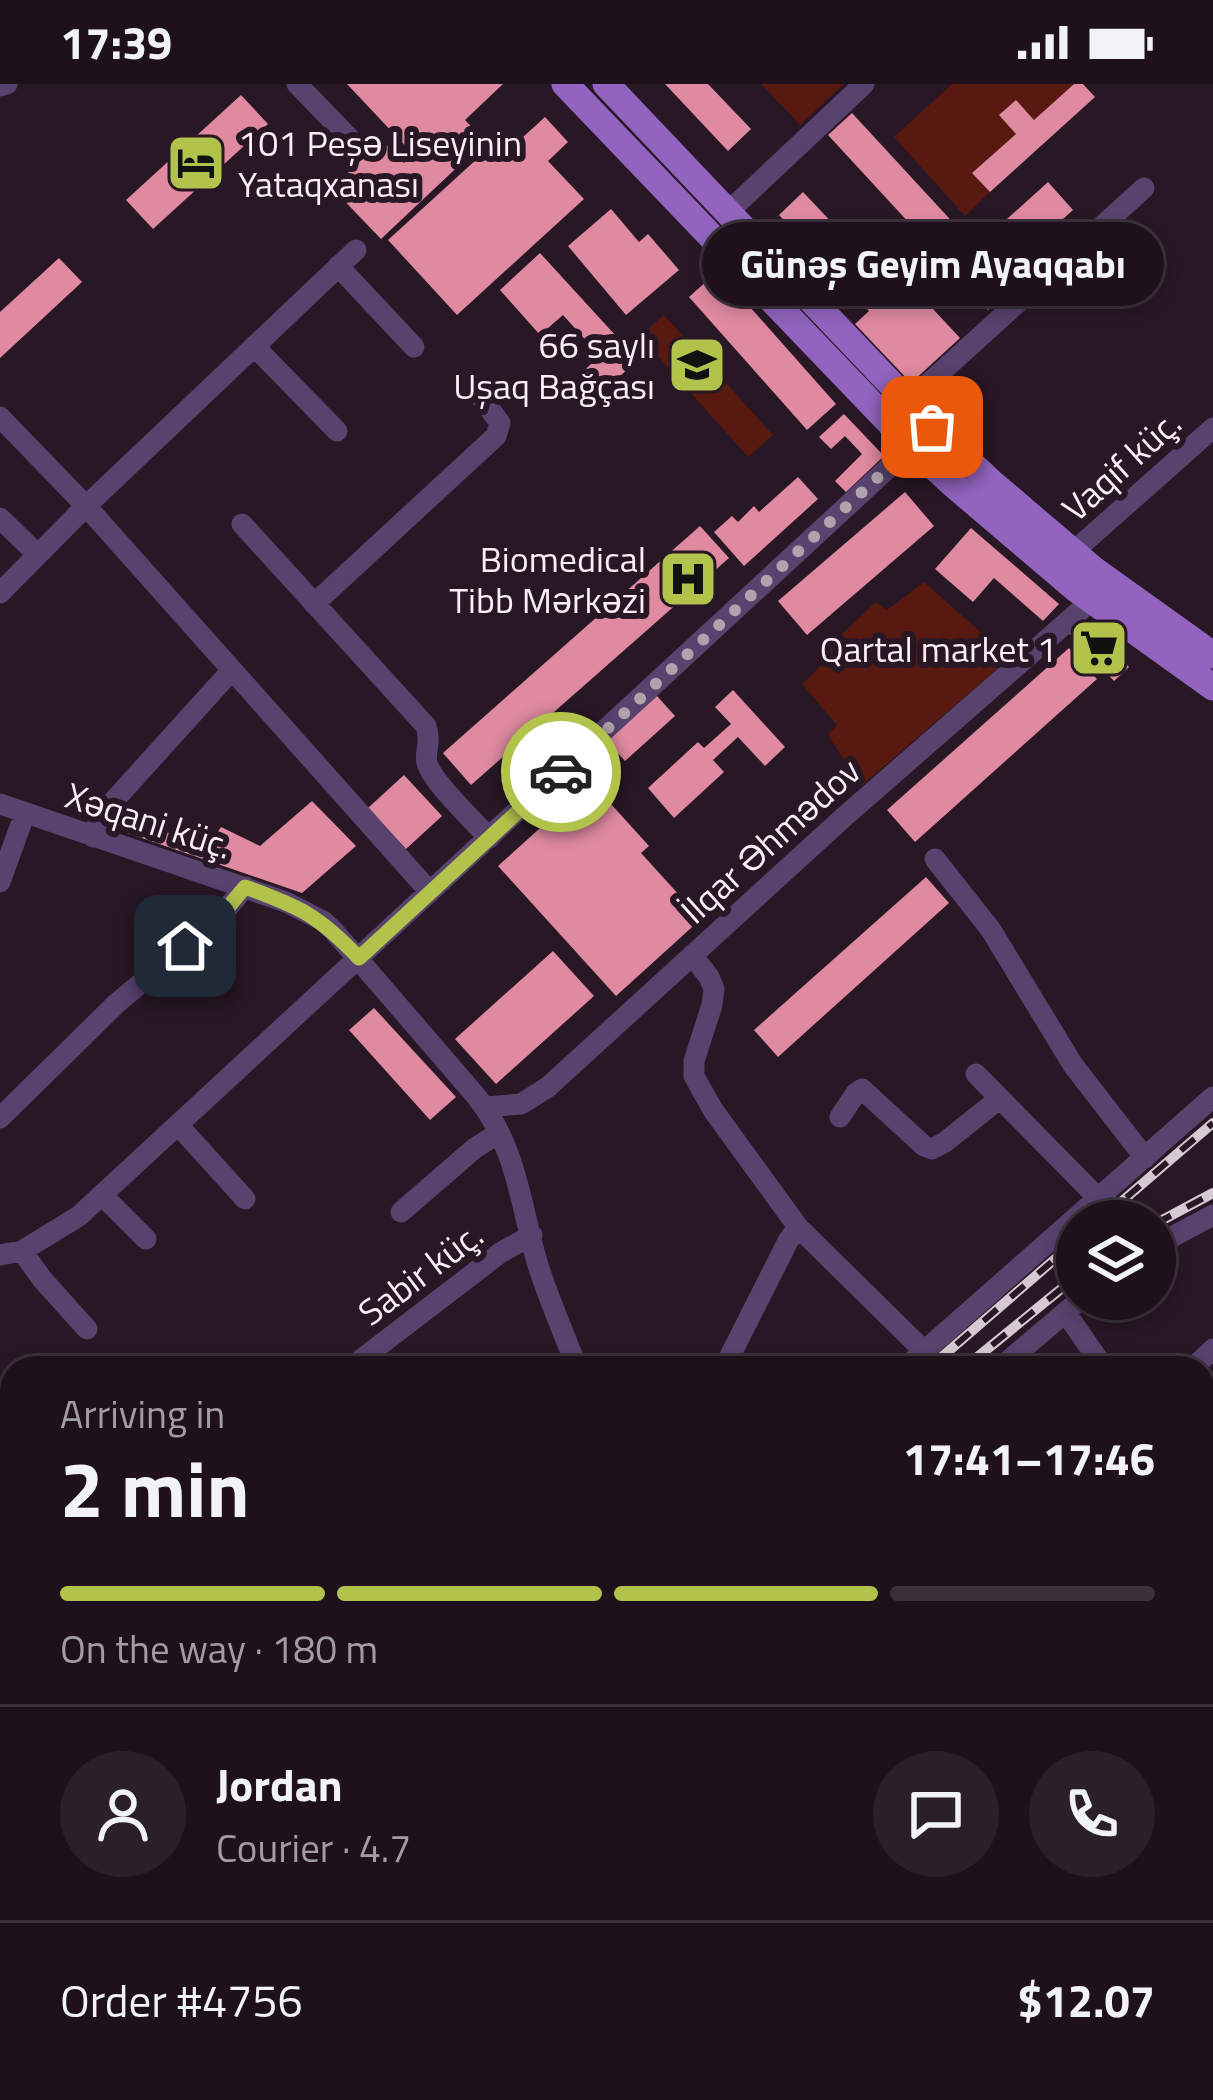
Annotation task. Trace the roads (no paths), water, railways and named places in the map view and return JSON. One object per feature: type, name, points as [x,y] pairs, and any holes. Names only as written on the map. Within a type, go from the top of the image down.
[{"type":"main road","points":[[565,84],[712,239],[922,436],[997,522],[1091,601],[1213,687]]},
{"type":"main road","points":[[606,84],[908,402],[922,436],[993,484],[1110,583],[1213,656]]},
{"type":"main road","points":[[712,239],[735,220]]},
{"type":"street","points":[[297,84],[358,147]]},
{"type":"street","points":[[735,220],[864,84]]},
{"type":"street","points":[[908,402],[1144,188]]},
{"type":"street","points":[[0,593],[356,250]]},
{"type":"street","points":[[338,266],[414,347]]},
{"type":"street","points":[[254,346],[337,431]]},
{"type":"street","points":[[314,604],[496,436],[500,423],[481,398]]},
{"type":"street","points":[[0,417],[86,506],[430,892]]},
{"type":"street","name":"Vaqif küç.","points":[[1073,552],[1213,428]]},
{"type":"street","points":[[87,1329],[11,1253],[58,1231],[102,1195],[922,436]]},
{"type":"street","points":[[0,518],[37,554]]},
{"type":"street","points":[[242,524],[426,726],[431,740],[427,764],[435,778],[490,838]]},
{"type":"street","name":"İlqar Əhmədov","points":[[485,1107],[507,1107],[536,1096],[1091,601]]},
{"type":"street","points":[[93,837],[109,806],[232,670]]},
{"type":"street","name":"Xəqani küç.","points":[[0,804],[245,887],[322,921],[485,1107],[500,1132],[524,1199],[538,1266],[572,1356]]},
{"type":"street","points":[[0,882],[25,813]]},
{"type":"street","points":[[935,859],[991,930],[1073,1065],[1145,1158]]},
{"type":"street","points":[[0,1118],[117,1003],[219,918],[245,887]]},
{"type":"street","points":[[692,955],[714,989],[694,1061],[694,1076],[713,1110],[798,1227],[925,1351]]},
{"type":"street","points":[[976,1074],[1098,1198]]},
{"type":"street","points":[[840,1117],[862,1089],[932,1149],[999,1099]]},
{"type":"street","points":[[919,1356],[1213,1097]]},
{"type":"street","points":[[178,1125],[245,1198]]},
{"type":"street","points":[[400,1212],[500,1132]]},
{"type":"street","points":[[102,1195],[146,1239]]},
{"type":"street","points":[[1176,1235],[1213,1215]]},
{"type":"street","points":[[730,1356],[798,1227]]},
{"type":"street","name":"Sabir küç.","points":[[366,1356],[500,1252],[532,1235]]},
{"type":"street","points":[[1014,1356],[1057,1320]]},
{"type":"street","points":[[1080,1320],[1098,1356]]},
{"type":"railway","points":[[1123,1200],[1213,1123]]},
{"type":"railway","points":[[1176,1213],[1213,1193]]},
{"type":"railway","points":[[943,1356],[1056,1258]]},
{"type":"railway","points":[[979,1356],[1056,1293]]},
{"type":"place","name":"101 Peşə Liseyinin Yataqxanası","points":[[196,163]]},
{"type":"place","name":"66 saylı Uşaq Bağçası","points":[[697,365]]},
{"type":"place","name":"Günəş Geyim Ayaqqabı","points":[[932,427]]},
{"type":"place","name":"Biomedical Tibb Mərkəzi","points":[[688,579]]},
{"type":"place","name":"Qartal market 1","points":[[1099,648]]}]
